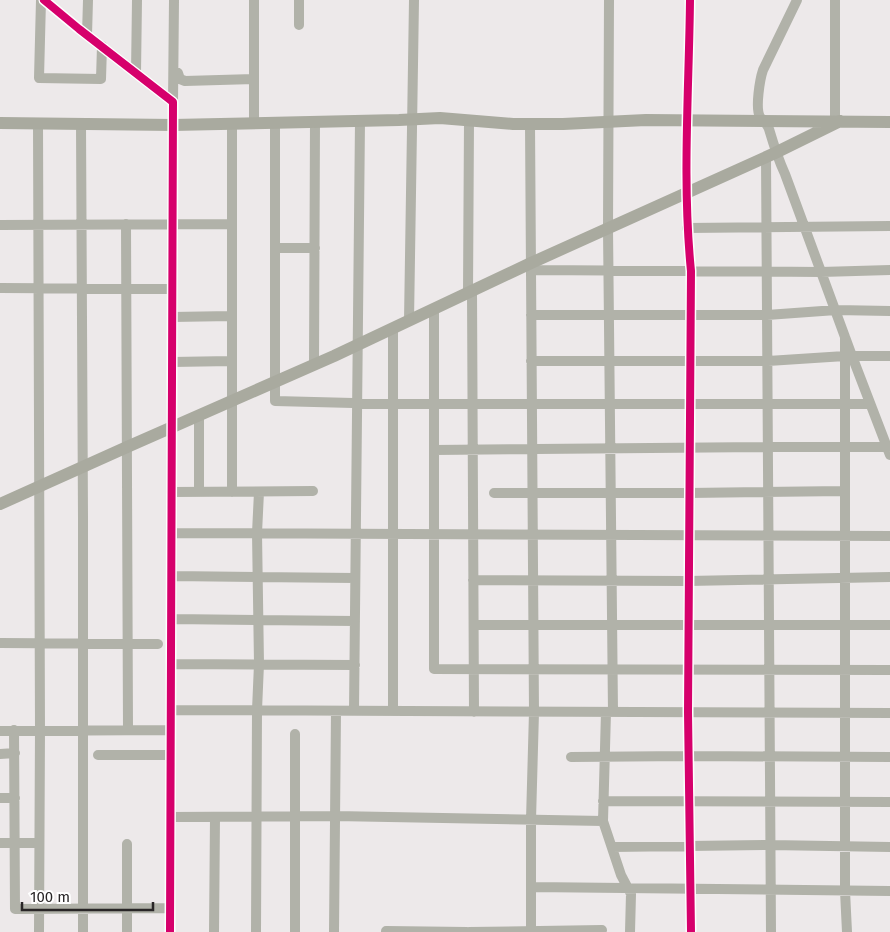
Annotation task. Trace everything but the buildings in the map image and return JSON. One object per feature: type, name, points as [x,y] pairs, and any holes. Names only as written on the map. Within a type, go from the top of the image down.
[{"type":"main road","points":[[0,123],[275,123],[440,118],[530,124],[609,122],[688,112],[838,121],[890,122]]},
{"type":"main road","points":[[0,504],[358,345],[771,155],[838,121]]},
{"type":"street","points":[[42,0],[173,104]]},
{"type":"street","points":[[42,0],[39,78],[101,79],[102,46]]},
{"type":"street","points":[[87,36],[88,0]]},
{"type":"street","points":[[136,73],[137,0]]},
{"type":"street","points":[[170,932],[174,0]]},
{"type":"street","points":[[254,0],[254,123]]},
{"type":"street","points":[[299,0],[299,24]]},
{"type":"street","points":[[409,321],[414,0]]},
{"type":"street","points":[[609,0],[608,229],[613,670],[605,757],[603,821],[621,875],[631,894],[630,932]]},
{"type":"street","points":[[690,0],[687,228],[691,271],[688,581],[691,932]]},
{"type":"street","points":[[770,932],[767,228],[771,155],[768,127],[762,117],[758,99],[763,70],[798,0]]},
{"type":"street","points":[[836,0],[838,121]]},
{"type":"street","points":[[173,70],[176,70],[183,81],[254,80]]},
{"type":"street","points":[[354,711],[360,121]]},
{"type":"street","points":[[469,121],[474,712]]},
{"type":"street","points":[[314,364],[316,122]]},
{"type":"street","points":[[38,123],[39,932]]},
{"type":"street","points":[[232,123],[232,492]]},
{"type":"street","points":[[275,123],[275,402],[357,404],[870,404]]},
{"type":"street","points":[[81,124],[83,932]]},
{"type":"street","points":[[530,124],[534,670],[531,931]]},
{"type":"street","points":[[771,155],[785,174],[836,310],[845,337],[848,356],[845,404],[844,891],[847,932]]},
{"type":"street","points":[[126,224],[128,730]]},
{"type":"street","points":[[0,225],[232,224]]},
{"type":"street","points":[[687,228],[890,226]]},
{"type":"street","points":[[275,248],[315,248]]},
{"type":"street","points":[[530,266],[609,270],[767,272],[890,270]]},
{"type":"street","points":[[0,288],[172,289]]},
{"type":"street","points":[[434,309],[434,670],[890,670]]},
{"type":"street","points":[[531,315],[767,315],[836,310],[890,311]]},
{"type":"street","points":[[172,317],[232,316]]},
{"type":"street","points":[[393,328],[393,712]]},
{"type":"street","points":[[531,361],[768,361],[848,356],[890,356]]},
{"type":"street","points":[[434,450],[768,447],[846,448],[888,451],[870,404],[848,356]]},
{"type":"street","points":[[172,362],[232,362]]},
{"type":"street","points":[[199,415],[199,492]]},
{"type":"street","points":[[494,492],[689,493],[845,491]]},
{"type":"street","points":[[171,492],[313,492]]},
{"type":"street","points":[[256,932],[259,664],[257,533],[259,492]]},
{"type":"street","points":[[171,533],[890,536]]},
{"type":"street","points":[[171,576],[356,578]]},
{"type":"street","points":[[473,580],[688,581],[890,577]]},
{"type":"street","points":[[171,619],[355,621]]},
{"type":"street","points":[[474,625],[890,625]]},
{"type":"street","points":[[0,643],[158,644]]},
{"type":"street","points":[[171,664],[355,665]]},
{"type":"street","points":[[171,710],[890,713]]},
{"type":"street","points":[[334,932],[336,711]]},
{"type":"street","points":[[14,730],[16,909],[170,908]]},
{"type":"street","points":[[0,731],[171,730]]},
{"type":"street","points":[[295,734],[295,932]]},
{"type":"street","points":[[0,754],[15,754]]},
{"type":"street","points":[[98,755],[171,755]]},
{"type":"street","points":[[570,758],[688,756],[890,758]]},
{"type":"street","points":[[0,798],[15,798]]},
{"type":"street","points":[[603,801],[890,802]]},
{"type":"street","points":[[170,817],[335,816],[603,821]]},
{"type":"street","points":[[214,932],[215,817]]},
{"type":"street","points":[[0,843],[38,843]]},
{"type":"street","points":[[127,844],[127,932]]},
{"type":"street","points":[[612,846],[890,846]]},
{"type":"street","points":[[531,887],[890,891]]},
{"type":"street","points":[[386,931],[602,930]]},
{"type":"cycle path","points":[[44,0],[173,102],[170,932]]},
{"type":"cycle path","points":[[690,0],[686,169],[691,271],[688,712],[691,932]]}]
